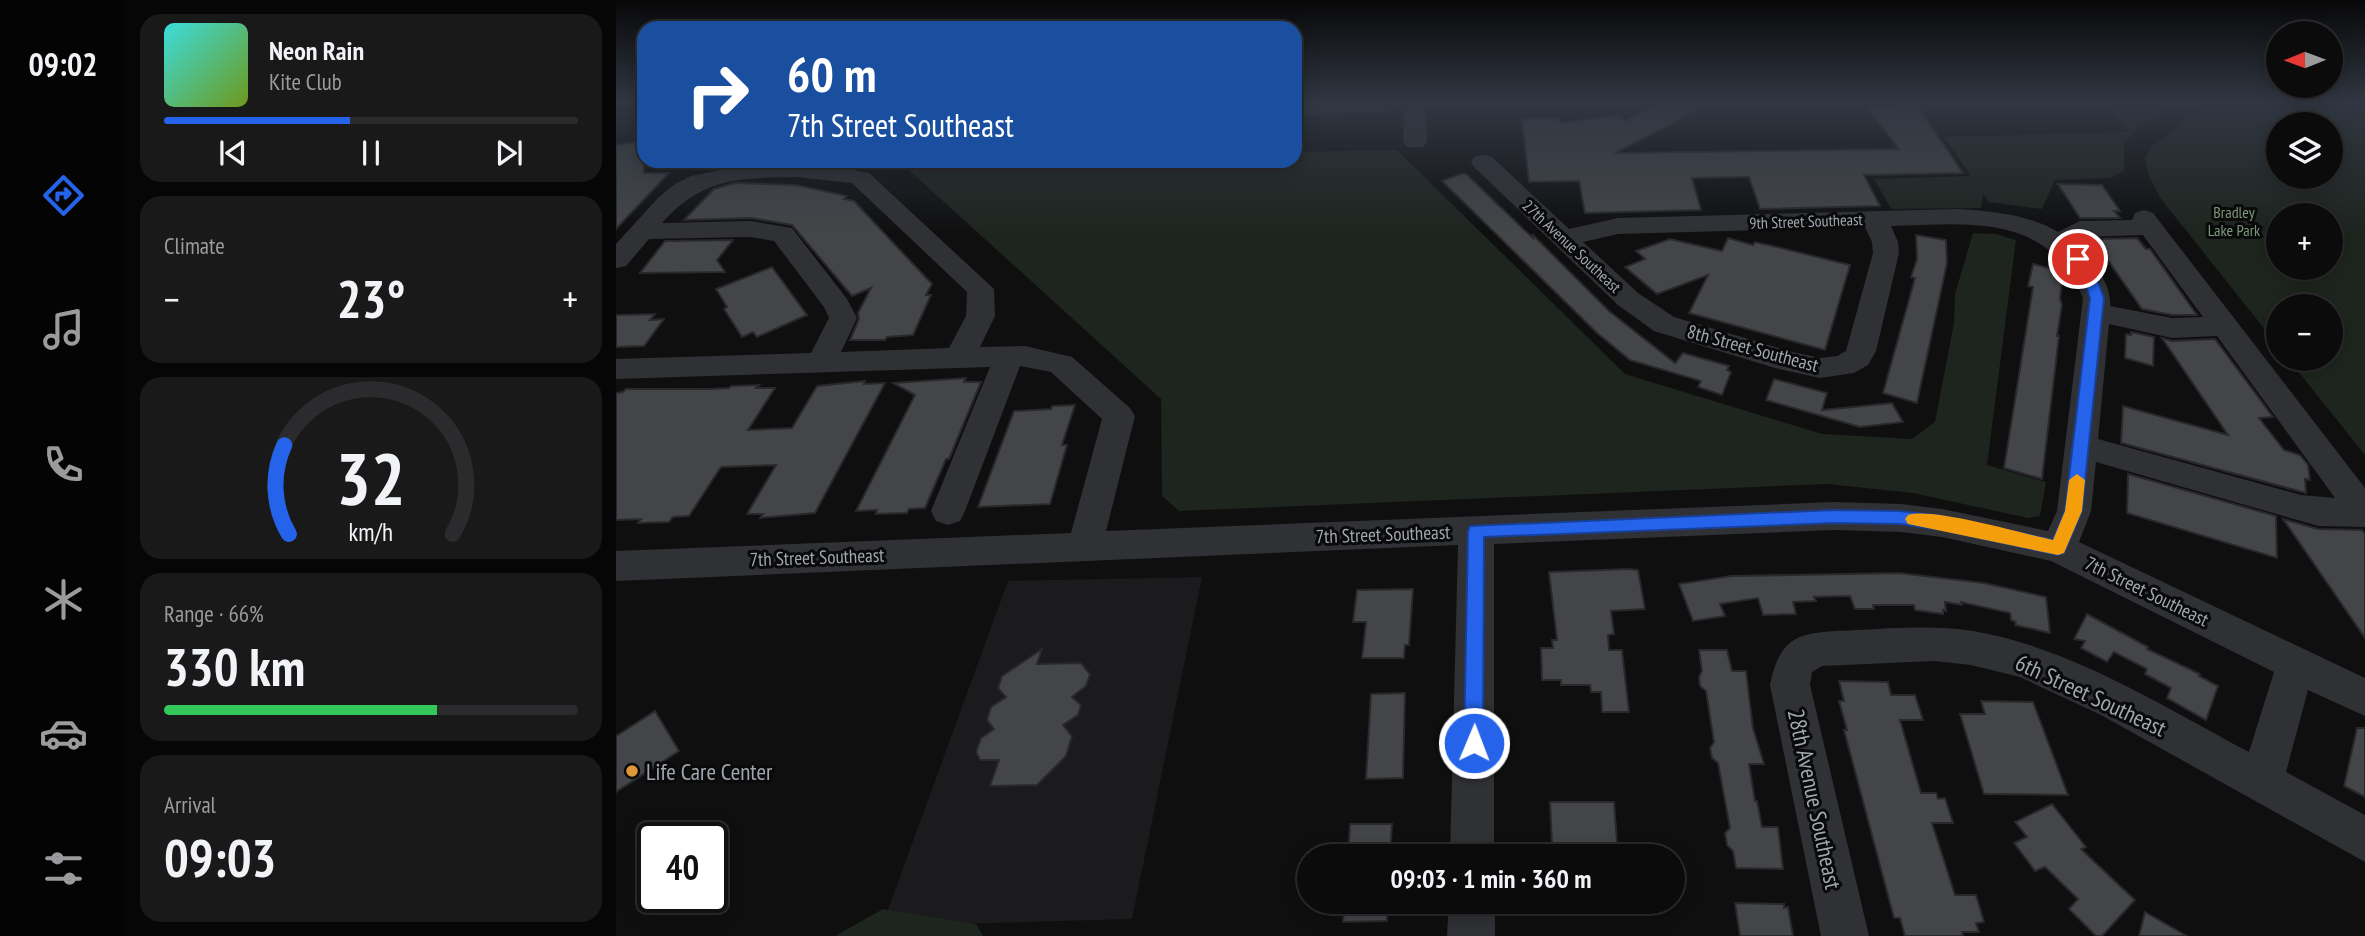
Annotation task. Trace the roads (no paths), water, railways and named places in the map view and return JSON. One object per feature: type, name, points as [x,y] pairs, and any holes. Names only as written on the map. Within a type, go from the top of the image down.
[{"type":"street","name":"27th Avenue Southeast","points":[[1483,162],[1640,310],[1664,324]]},
{"type":"street","points":[[616,260],[682,191],[707,177],[723,174],[819,171],[843,173],[860,178],[980,289],[985,303],[981,317],[958,359]]},
{"type":"street","name":"9th Street Southeast","points":[[1564,239],[1618,226],[1979,218],[2005,222],[2052,238]]},
{"type":"street","name":"8th Street Southeast","points":[[1664,324],[1805,366],[1820,369],[1843,366],[1857,358],[1861,351],[1884,263],[1885,242],[1874,219]]},
{"type":"street","points":[[2058,548],[2074,511],[2097,298],[2087,271],[2052,238],[2080,229],[2147,223],[2364,512]]},
{"type":"street","points":[[644,231],[750,229],[783,234],[837,305],[843,318],[821,363]]},
{"type":"street","points":[[2096,312],[2159,327],[2224,326]]},
{"type":"street","points":[[616,369],[1025,356],[1061,364],[1119,416],[1085,546]]},
{"type":"street","points":[[948,510],[1009,357]]},
{"type":"street","points":[[2081,446],[2301,508],[2319,512],[2364,512]]},
{"type":"street","name":"7th Street Southeast","points":[[616,566],[1834,516],[1900,518],[1942,523],[2058,548],[2365,698]]},
{"type":"street","points":[[1472,844],[1476,531]]},
{"type":"street","name":"6th Street Southeast","points":[[1794,663],[1806,653],[1835,648],[1947,646],[2005,655],[2106,697],[2262,781],[2365,841]]},
{"type":"street","name":"28th Avenue Southeast","points":[[1794,663],[1790,676],[1792,695],[1845,936]]},
{"type":"street","points":[[2262,781],[2295,663]]},
{"type":"street","points":[[1471,936],[1472,914]]},
{"type":"place","name":"Life Care Center","points":[[632,771]]},
{"type":"park label","name":"Bradley Lake Park","points":[[2234,221]]}]
